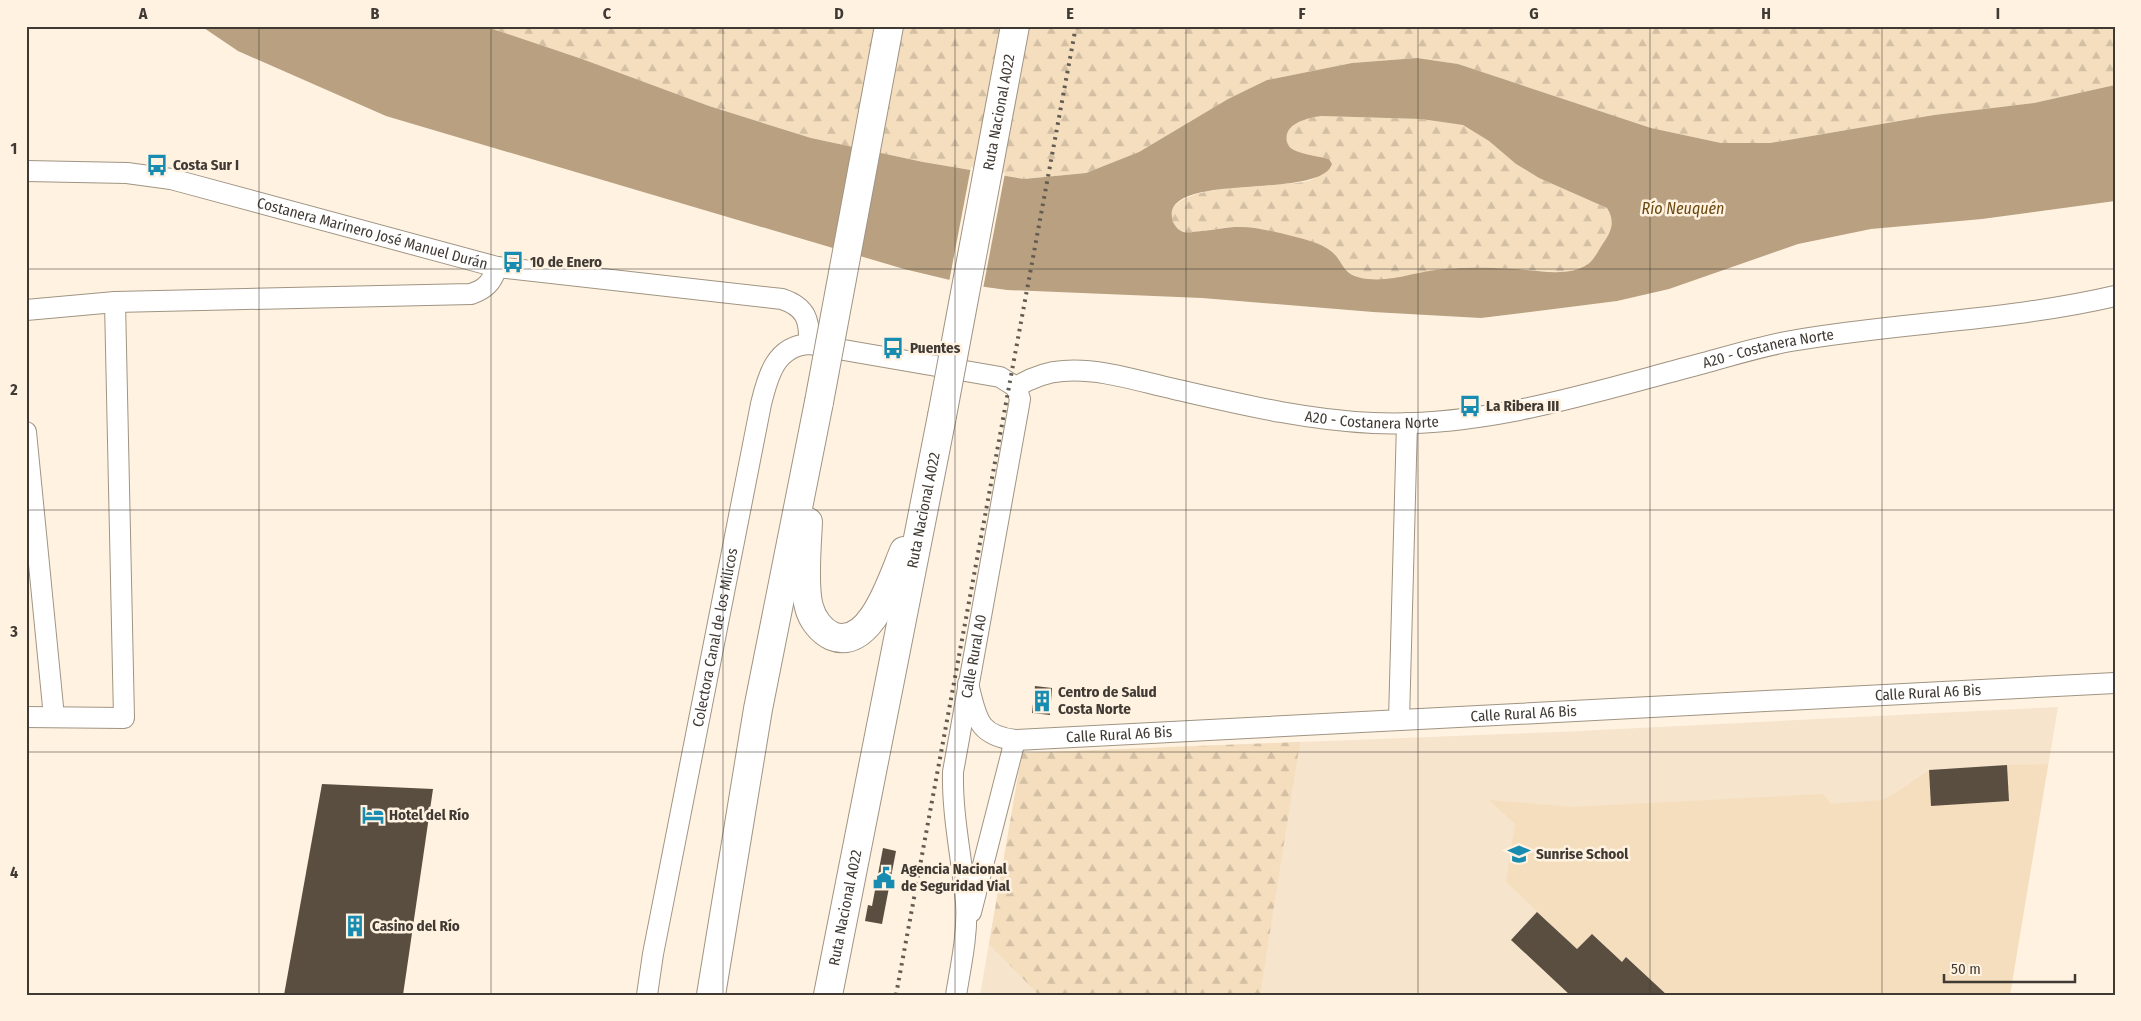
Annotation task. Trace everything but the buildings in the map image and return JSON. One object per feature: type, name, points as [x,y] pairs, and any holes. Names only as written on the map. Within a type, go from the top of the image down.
[{"type":"highway","points":[[711,995],[756,718],[819,402],[889,26]]},
{"type":"highway","name":"Ruta Nacional A022","points":[[828,995],[942,416],[1014,26]]},
{"type":"highway","points":[[808,456],[808,602],[812,617],[818,625],[834,637],[852,638],[871,622],[879,608],[924,504]]},
{"type":"street","name":"Costanera Marinero José Manuel Durán","points":[[26,171],[127,173],[171,179],[497,267],[782,299],[798,306],[807,318],[809,344]]},
{"type":"street","points":[[26,310],[115,302],[472,294],[482,291],[489,284],[497,267]]},
{"type":"street","name":"A20 - Costanera Norte","points":[[1016,387],[1032,378],[1049,372],[1085,371],[1261,409],[1308,417],[1376,423],[1472,418],[1511,412],[1790,341],[2008,315],[2072,306],[2115,296]]},
{"type":"street","points":[[26,717],[124,718],[115,302]]},
{"type":"street","points":[[809,344],[1000,377],[1016,387]]},
{"type":"street","name":"Colectora Canal de los Milicos","points":[[647,995],[653,954],[765,386],[779,358],[788,349],[798,345],[809,344]]},
{"type":"street","name":"Calle Rural A0","points":[[956,995],[966,926],[966,904],[952,794],[955,751],[1019,405],[1020,399],[1016,387]]},
{"type":"street","points":[[1399,720],[1407,422]]},
{"type":"street","points":[[26,432],[54,717]]},
{"type":"street","name":"Calle Rural A6 Bis","points":[[968,684],[976,713],[988,732],[998,738],[1015,740],[2115,683]]},
{"type":"street","name":"Calle Rural A0","points":[[966,926],[1015,740]]},
{"type":"shaded area","name":"Sunrise School","points":[[2058,707],[2010,995],[980,995],[1022,753],[1559,732]]},
{"type":"green space","points":[[484,26],[2115,26],[2115,85],[2034,103],[1934,115],[1770,143],[1721,143],[1651,128],[1458,64],[1417,58],[1352,63],[1267,80],[1228,99],[1139,152],[1086,173],[1024,179],[923,162],[811,138],[709,106],[582,59]]},
{"type":"green space","points":[[1321,116],[1421,119],[1463,125],[1489,141],[1516,164],[1539,178],[1607,208],[1612,222],[1609,234],[1595,257],[1588,264],[1571,271],[1454,268],[1377,280],[1358,277],[1352,274],[1347,271],[1330,250],[1319,244],[1298,238],[1246,227],[1186,232],[1181,231],[1174,224],[1173,210],[1183,199],[1227,188],[1299,183],[1311,180],[1319,175],[1332,164],[1329,159],[1302,153],[1289,147],[1287,136],[1289,130],[1298,123]]},
{"type":"green space","points":[[1300,742],[1260,995],[1039,995],[989,944],[1022,753]]},
{"type":"green space","points":[[2048,764],[2010,995],[1667,995],[1627,957],[1622,962],[1593,934],[1577,949],[1506,882],[1515,824],[1489,800],[1572,807],[1823,794],[1831,804],[1882,800],[1929,770],[1931,806],[2008,801],[2007,765]]},
{"type":"water","name":"Río Neuquén","points":[[201,26],[484,26],[582,59],[709,106],[811,138],[923,162],[1024,179],[1086,173],[1139,152],[1228,99],[1267,80],[1352,63],[1417,58],[1458,64],[1651,128],[1721,143],[1770,143],[1934,115],[2034,103],[2115,85],[2115,201],[1982,219],[1871,229],[1798,244],[1669,289],[1617,301],[1481,318],[1373,312],[1202,298],[1007,290],[971,285],[904,269],[386,116],[238,51]],"holes":[[[1321,116],[1421,119],[1463,125],[1489,141],[1516,164],[1539,178],[1607,208],[1612,221],[1611,229],[1593,259],[1580,268],[1562,272],[1463,268],[1436,270],[1388,279],[1368,279],[1348,272],[1331,251],[1307,240],[1250,227],[1184,232],[1180,231],[1173,222],[1174,206],[1189,196],[1213,190],[1300,182],[1321,175],[1332,164],[1329,159],[1298,152],[1290,148],[1287,143],[1289,130],[1303,120]]]},
{"type":"pier","points":[[971,167],[1005,173],[983,289],[949,282]]},
{"type":"railway","points":[[896,995],[1076,26]]},
{"type":"place","name":"Costa Sur I","points":[[157,165]]},
{"type":"place","name":"10 de Enero","points":[[513,262]]},
{"type":"place","name":"Puentes","points":[[893,348]]},
{"type":"place","name":"La Ribera III","points":[[1470,406]]},
{"type":"place","name":"Centro de Salud Costa Norte","points":[[1042,701]]},
{"type":"place","name":"Hotel del Río","points":[[373,815]]},
{"type":"place","name":"Sunrise School","points":[[1519,854]]},
{"type":"place","name":"Agencia Nacional de Seguridad Vial","points":[[884,878]]},
{"type":"place","name":"Casino del Río","points":[[355,926]]}]
